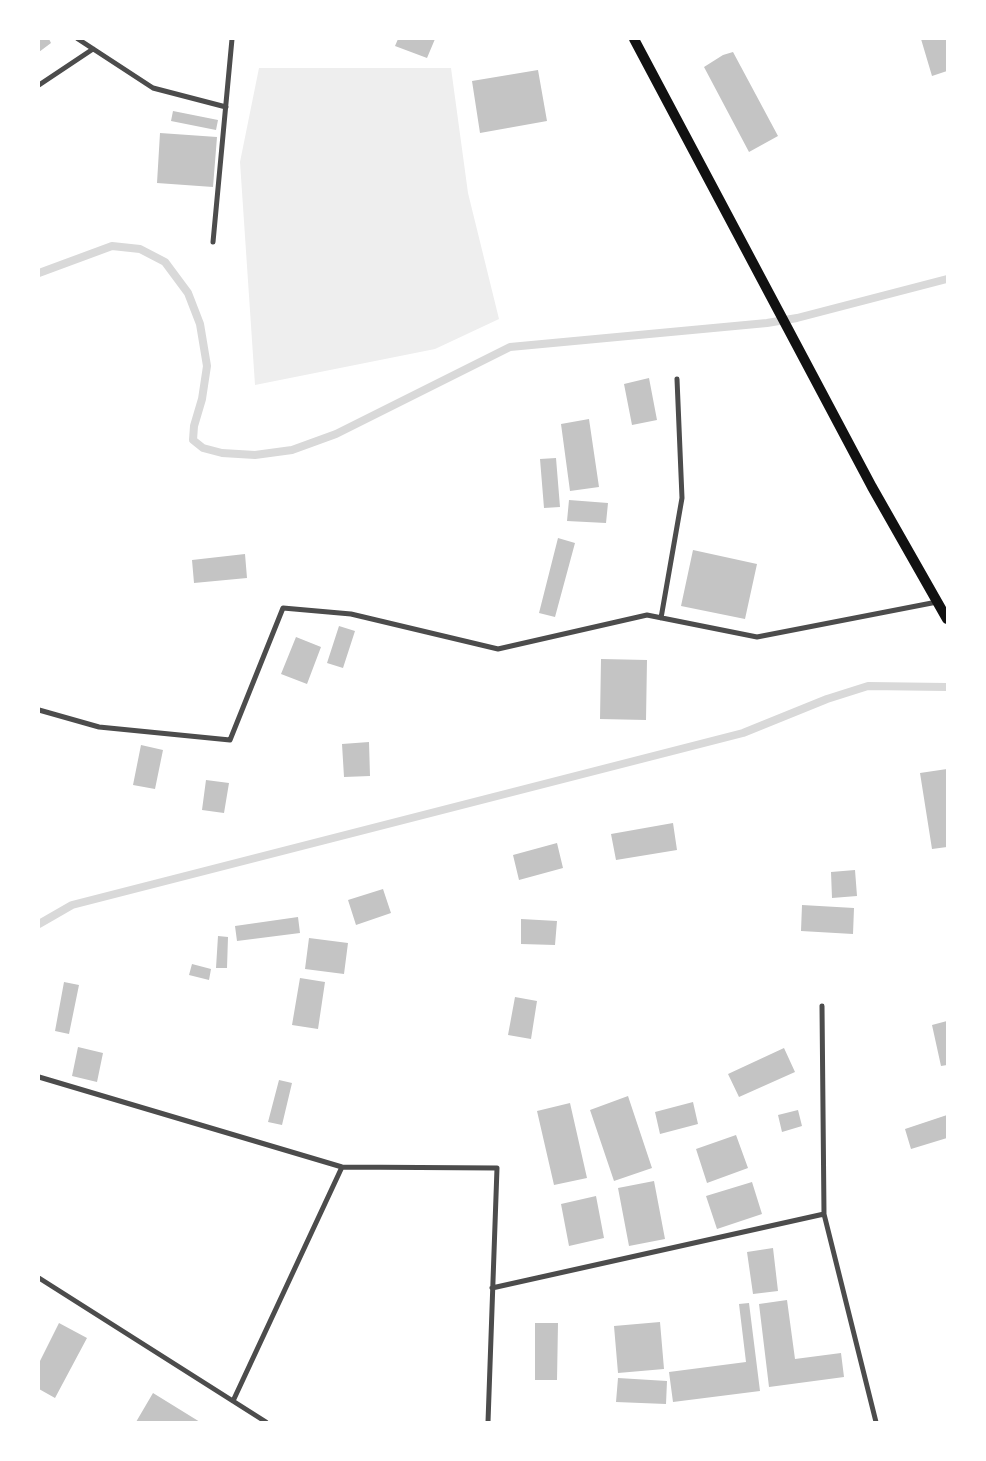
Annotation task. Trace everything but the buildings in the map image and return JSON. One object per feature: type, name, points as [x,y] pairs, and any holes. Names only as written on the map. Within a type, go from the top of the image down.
[{"type":"main road","points":[[634,39],[872,487],[947,619]]},
{"type":"street","points":[[78,39],[153,88],[226,106]]},
{"type":"street","points":[[213,242],[232,39]]},
{"type":"street","points":[[39,85],[94,49]]},
{"type":"street","points":[[661,618],[682,498],[677,379]]},
{"type":"street","points":[[39,710],[99,727],[230,740],[283,608],[351,614],[498,649],[648,615],[757,637],[938,602]]},
{"type":"street","points":[[822,1006],[824,1214],[876,1422]]},
{"type":"street","points":[[39,1077],[342,1167],[496,1168],[488,1422]]},
{"type":"street","points":[[232,1401],[342,1167]]},
{"type":"street","points":[[492,1288],[824,1214]]},
{"type":"street","points":[[39,1278],[266,1422]]},
{"type":"shaded area","points":[[259,68],[451,68],[468,193],[499,319],[435,349],[255,385],[240,162]]},
{"type":"waterway","points":[[39,273],[112,246],[140,249],[165,262],[188,293],[200,324],[207,366],[202,399],[194,426],[193,440],[203,448],[222,453],[255,455],[292,450],[336,434],[510,347],[767,323],[797,318],[947,279]]},
{"type":"waterway","points":[[39,924],[72,905],[743,733],[827,699],[868,686],[947,687]]}]
